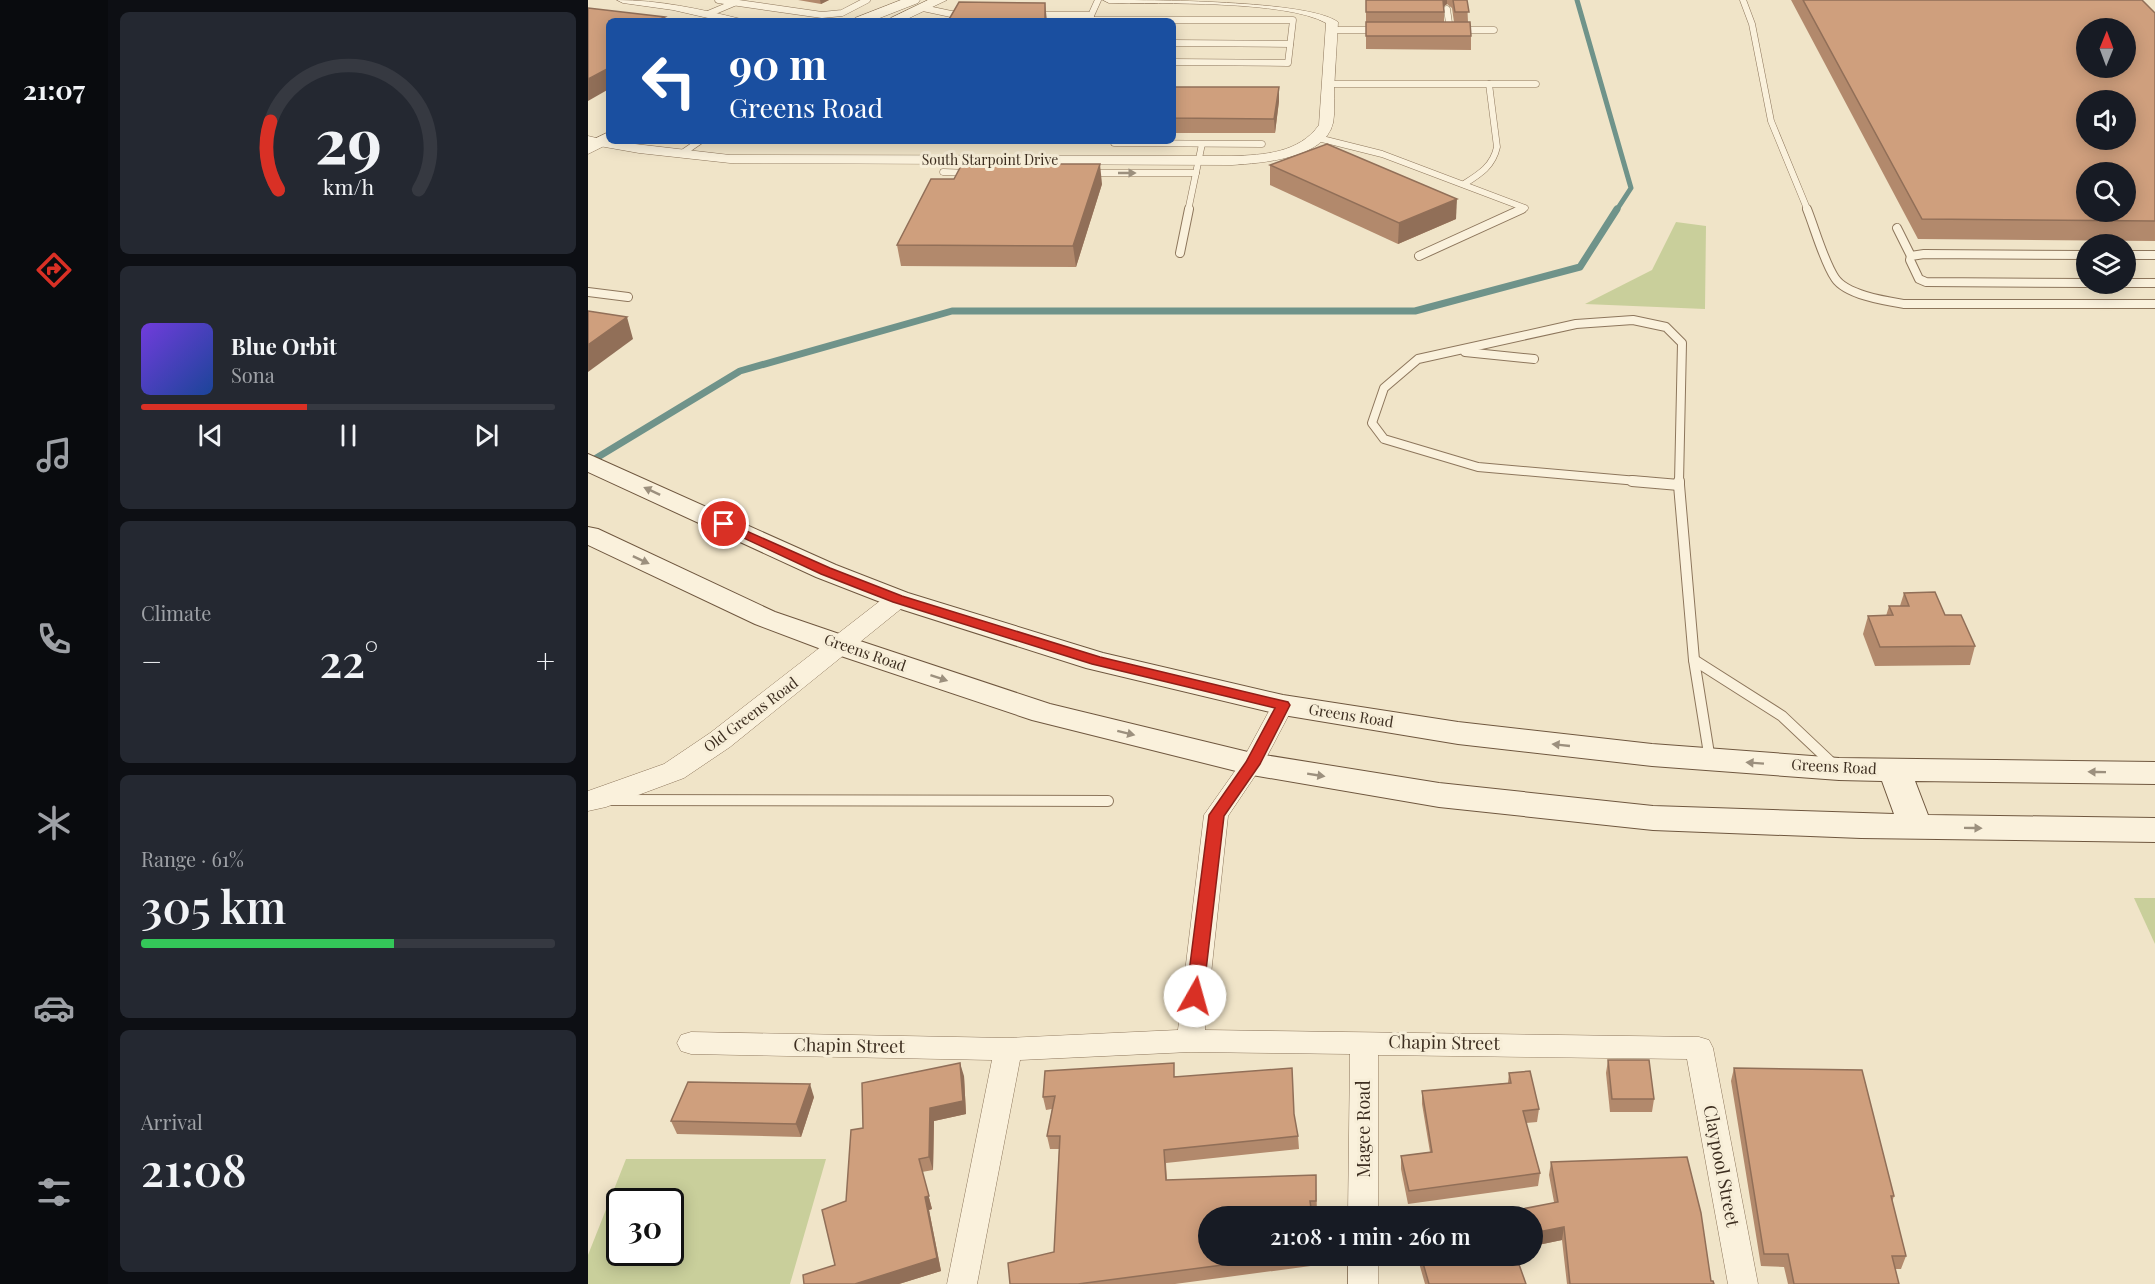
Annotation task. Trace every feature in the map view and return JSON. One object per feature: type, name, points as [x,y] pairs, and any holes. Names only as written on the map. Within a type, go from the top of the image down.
[{"type":"main road","name":"Greens Road","points":[[595,465],[826,571],[898,599],[1097,661],[1283,705],[1458,733],[1710,760],[1839,769],[2155,773]]},
{"type":"main road","name":"Greens Road","points":[[588,535],[765,618],[840,645],[1043,713],[1252,764],[1439,795],[1653,818],[1914,827],[2155,830]]},
{"type":"main road","points":[[1895,770],[1914,827]]},
{"type":"street","points":[[623,0],[725,18]]},
{"type":"street","points":[[870,18],[940,0]]},
{"type":"street","points":[[1109,0],[1281,1],[1323,13],[1332,22],[1326,125],[1318,138]]},
{"type":"street","points":[[894,18],[918,4]]},
{"type":"street","points":[[595,140],[606,126]]},
{"type":"street","name":"South Starpoint Drive","points":[[620,144],[681,154],[942,170],[1198,167],[1274,156],[1307,146],[1318,138]]},
{"type":"street","name":"Old Greens Road","points":[[592,801],[674,771],[720,740],[898,599]]},
{"type":"street","points":[[1190,1041],[1216,815],[1252,764],[1283,705]]},
{"type":"street","name":"Chapin Street","points":[[691,1043],[1008,1049],[1190,1041],[1699,1048]]},
{"type":"street","name":"Magee Road","points":[[1364,1042],[1364,1206]]},
{"type":"street","name":"Claypool Street","points":[[1699,1048],[1743,1284]]},
{"type":"street","points":[[962,1284],[1008,1049]]},
{"type":"street","points":[[1363,1266],[1363,1284]]},
{"type":"lane","points":[[718,0],[822,15],[842,13],[867,0]]},
{"type":"lane","points":[[1090,18],[1098,0]]},
{"type":"lane","points":[[1743,0],[1752,24],[1771,121],[1836,280],[1852,292],[1874,300],[1904,304],[2155,304]]},
{"type":"lane","points":[[708,14],[735,3]]},
{"type":"lane","points":[[918,4],[951,14],[974,14]]},
{"type":"lane","points":[[1448,9],[1450,30]]},
{"type":"lane","points":[[942,18],[951,14]]},
{"type":"lane","points":[[1021,15],[1091,15]]},
{"type":"lane","points":[[1176,20],[1293,20],[1288,63],[1176,62]]},
{"type":"lane","points":[[1331,30],[1391,30]]},
{"type":"lane","points":[[1438,30],[1494,30]]},
{"type":"lane","points":[[1176,43],[1290,44]]},
{"type":"lane","points":[[1328,77],[1536,84]]},
{"type":"lane","points":[[1464,184],[1488,169],[1496,157],[1497,147],[1489,84]]},
{"type":"lane","points":[[1318,138],[1382,154],[1525,208],[1419,256]]},
{"type":"lane","points":[[681,154],[696,144]]},
{"type":"lane","points":[[1176,144],[1263,144]]},
{"type":"lane","points":[[1180,254],[1202,144]]},
{"type":"lane","points":[[1081,173],[1198,167]]},
{"type":"lane","points":[[942,170],[977,172]]},
{"type":"lane","points":[[1897,228],[1919,279],[1926,282],[2076,283]]},
{"type":"lane","points":[[1911,256],[1924,254],[2076,255]]},
{"type":"lane","points":[[2136,255],[2155,255]]},
{"type":"lane","points":[[2136,283],[2155,283]]},
{"type":"lane","points":[[588,292],[628,297]]},
{"type":"lane","points":[[1679,485],[1478,467],[1384,439],[1372,423],[1384,388],[1418,360],[1576,324],[1633,320],[1666,327],[1682,343],[1679,485],[1694,660],[1710,760]]},
{"type":"lane","points":[[1455,351],[1534,359]]},
{"type":"lane","points":[[1694,660],[1782,716],[1839,769]]},
{"type":"lane","points":[[592,801],[1108,801]]},
{"type":"green space","points":[[1676,222],[1706,226],[1705,309],[1585,304],[1652,270]]},
{"type":"green space","points":[[2134,898],[2155,898],[2155,944]]},
{"type":"green space","points":[[626,1159],[826,1159],[790,1284],[588,1284],[588,1255],[606,1210],[606,1266],[684,1266],[684,1188],[615,1188]]},
{"type":"building","points":[[1366,0],[1443,0],[1444,12],[1366,12]]},
{"type":"building","points":[[1453,0],[1467,0],[1469,12],[1455,12]]},
{"type":"building","points":[[1803,0],[2142,0],[2155,13],[2155,221],[2136,221],[2136,162],[2076,162],[2076,220],[1922,219]]},
{"type":"building","points":[[959,2],[1045,3],[1045,18],[950,18]]},
{"type":"building","points":[[588,8],[665,17],[606,18],[606,70],[588,79]]},
{"type":"building","points":[[1366,22],[1470,22],[1471,36],[1366,36]]},
{"type":"building","points":[[1176,87],[1279,87],[1274,119],[1176,118]]},
{"type":"building","points":[[1327,144],[1457,199],[1399,223],[1270,165]]},
{"type":"building","points":[[962,164],[1100,164],[1073,246],[897,245],[931,179],[954,179]]},
{"type":"building","points":[[588,311],[627,317],[588,345]]},
{"type":"building","points":[[1935,592],[1945,615],[1961,615],[1975,646],[1880,647],[1868,616],[1893,615],[1889,606],[1909,606],[1904,593]]},
{"type":"building","points":[[1608,1060],[1649,1060],[1654,1099],[1612,1099]]},
{"type":"building","points":[[960,1063],[963,1101],[930,1108],[929,1157],[919,1159],[929,1196],[925,1197],[937,1258],[855,1284],[804,1284],[803,1275],[835,1265],[822,1210],[846,1201],[851,1130],[863,1128],[862,1083]]},
{"type":"building","points":[[1174,1063],[1174,1077],[1292,1068],[1294,1114],[1298,1136],[1164,1150],[1166,1180],[1316,1175],[1316,1201],[1310,1201],[1311,1206],[1198,1206],[1198,1266],[1215,1266],[1078,1284],[1010,1284],[1008,1263],[1054,1252],[1060,1136],[1047,1136],[1055,1096],[1043,1097],[1045,1071]]},
{"type":"building","points":[[1734,1068],[1862,1070],[1894,1196],[1891,1196],[1906,1256],[1892,1256],[1899,1284],[1794,1284],[1788,1254],[1764,1254]]},
{"type":"building","points":[[1530,1071],[1539,1109],[1523,1111],[1540,1173],[1409,1191],[1401,1156],[1432,1152],[1422,1091],[1511,1083],[1509,1073]]},
{"type":"building","points":[[688,1082],[810,1084],[796,1124],[671,1121]]},
{"type":"building","points":[[1687,1157],[1701,1213],[1711,1281],[1714,1284],[1570,1284],[1564,1227],[1543,1231],[1543,1206],[1537,1206],[1558,1202],[1551,1162]]},
{"type":"building","points":[[1424,1266],[1520,1266],[1526,1284],[1429,1284]]},
{"type":"waterway","points":[[1577,0],[1631,188],[1616,211]]},
{"type":"waterway","points":[[588,463],[740,371],[952,311],[1415,311],[1580,267],[1617,209]]},
{"type":"route","points":[[724,524],[826,571],[898,599],[1097,661],[1283,705],[1252,764],[1216,815],[1195,996]]}]
